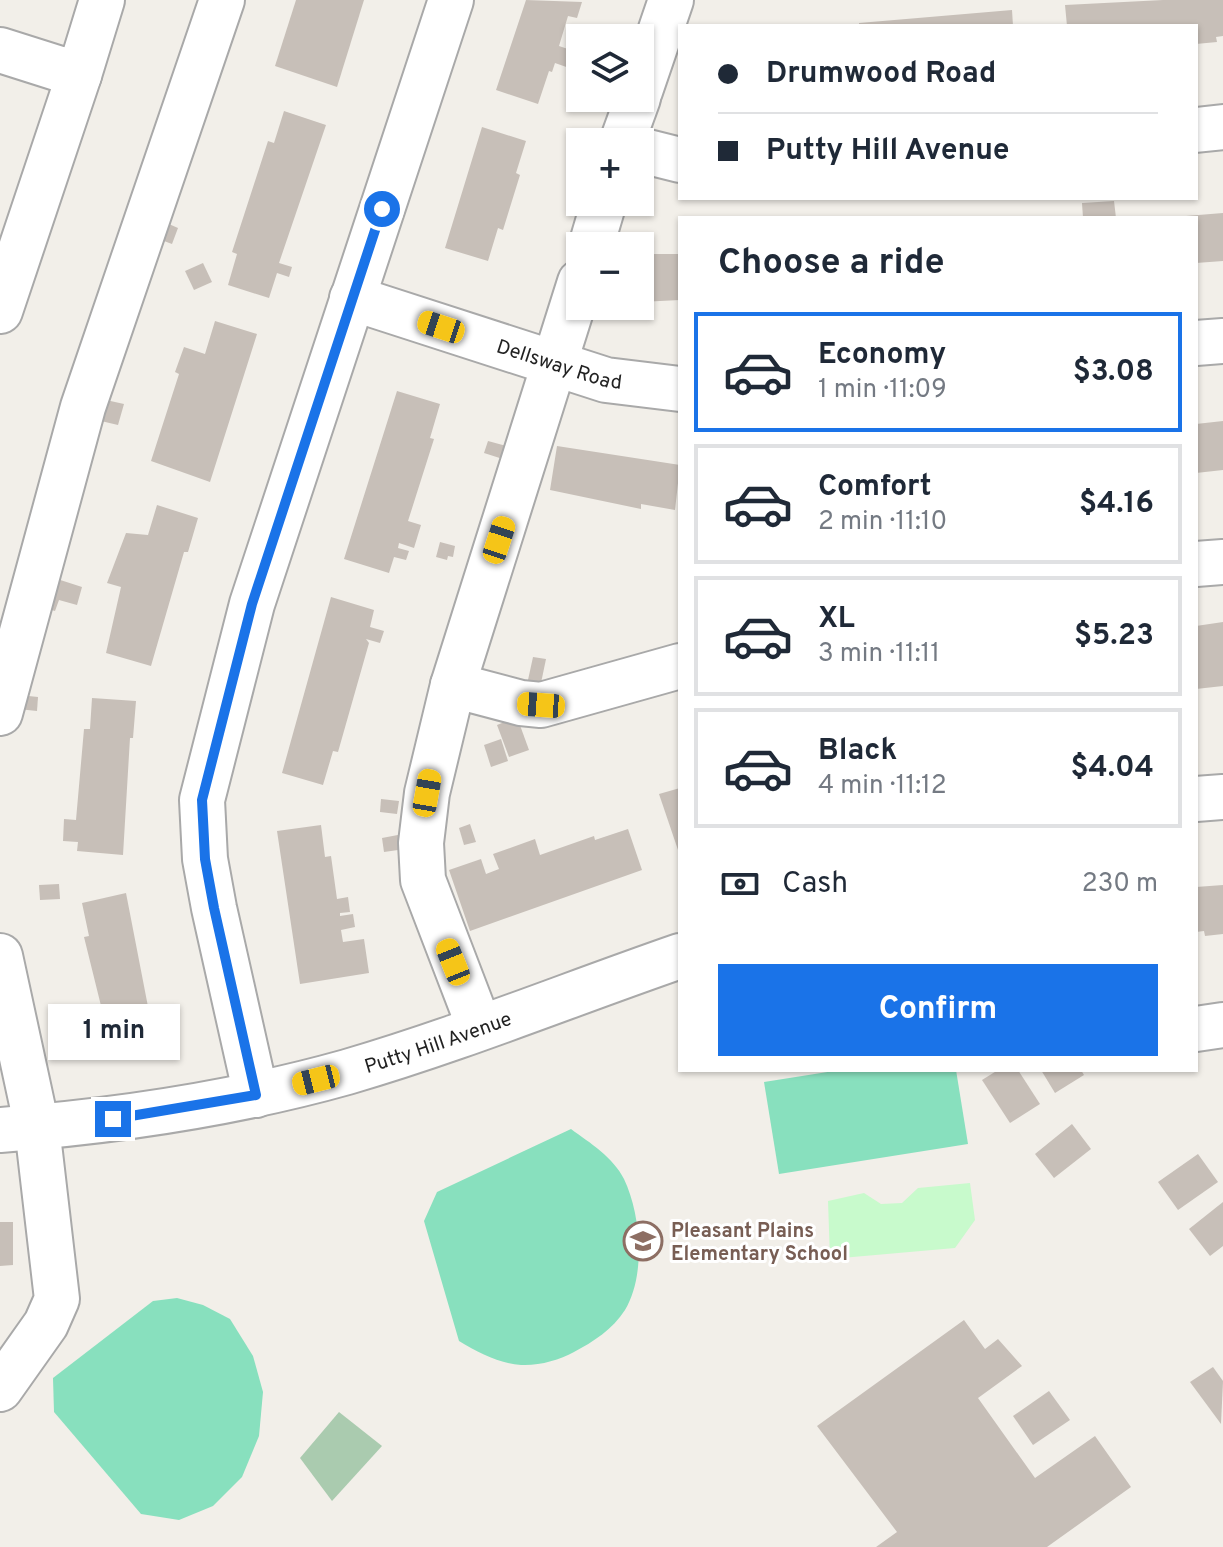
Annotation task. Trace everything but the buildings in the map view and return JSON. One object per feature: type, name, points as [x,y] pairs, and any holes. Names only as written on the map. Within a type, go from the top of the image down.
[{"type":"street","points":[[0,311],[102,0]]},
{"type":"street","points":[[0,713],[83,407],[222,0]]},
{"type":"street","points":[[256,1095],[205,859],[202,800],[252,604],[451,0]]},
{"type":"street","points":[[654,50],[671,0]]},
{"type":"street","points":[[0,50],[79,75]]},
{"type":"street","points":[[1198,130],[1223,127]]},
{"type":"street","points":[[654,154],[678,160]]},
{"type":"street","name":"Dellsway Road","points":[[352,298],[606,380],[678,389]]},
{"type":"street","points":[[479,1026],[423,880],[421,843],[427,793],[435,746],[453,685],[569,320]]},
{"type":"street","points":[[1198,343],[1223,341]]},
{"type":"street","points":[[1198,564],[1223,562]]},
{"type":"street","points":[[453,685],[521,703],[541,705],[678,667]]},
{"type":"street","points":[[1198,799],[1223,797]]},
{"type":"street","points":[[0,956],[18,1129],[57,1299],[46,1324],[0,1389]]},
{"type":"street","name":"Putty Hill Avenue","points":[[18,1129],[163,1112],[256,1095],[389,1059],[678,957]]},
{"type":"street","points":[[1198,1029],[1223,1025]]},
{"type":"green space","points":[[827,1072],[956,1072],[968,1144],[779,1174],[764,1082]]},
{"type":"green space","points":[[571,1129],[614,1164],[630,1194],[639,1245],[632,1296],[615,1323],[574,1352],[535,1365],[504,1362],[459,1341],[424,1221],[437,1192]]},
{"type":"green space","points":[[970,1183],[975,1220],[955,1248],[830,1259],[828,1201],[864,1193],[881,1204],[902,1203],[918,1188]]},
{"type":"green space","points":[[177,1298],[203,1305],[230,1319],[253,1356],[263,1392],[259,1436],[242,1477],[213,1506],[179,1520],[141,1514],[54,1412],[53,1378],[153,1301]]},
{"type":"green space","points":[[339,1412],[382,1446],[332,1501],[300,1458]]},
{"type":"place","name":"Pleasant Plains Elementary School","points":[[643,1241]]},
{"type":"route","points":[[113,1119],[256,1095],[205,859],[202,800],[217,731],[252,604],[382,209]]}]
